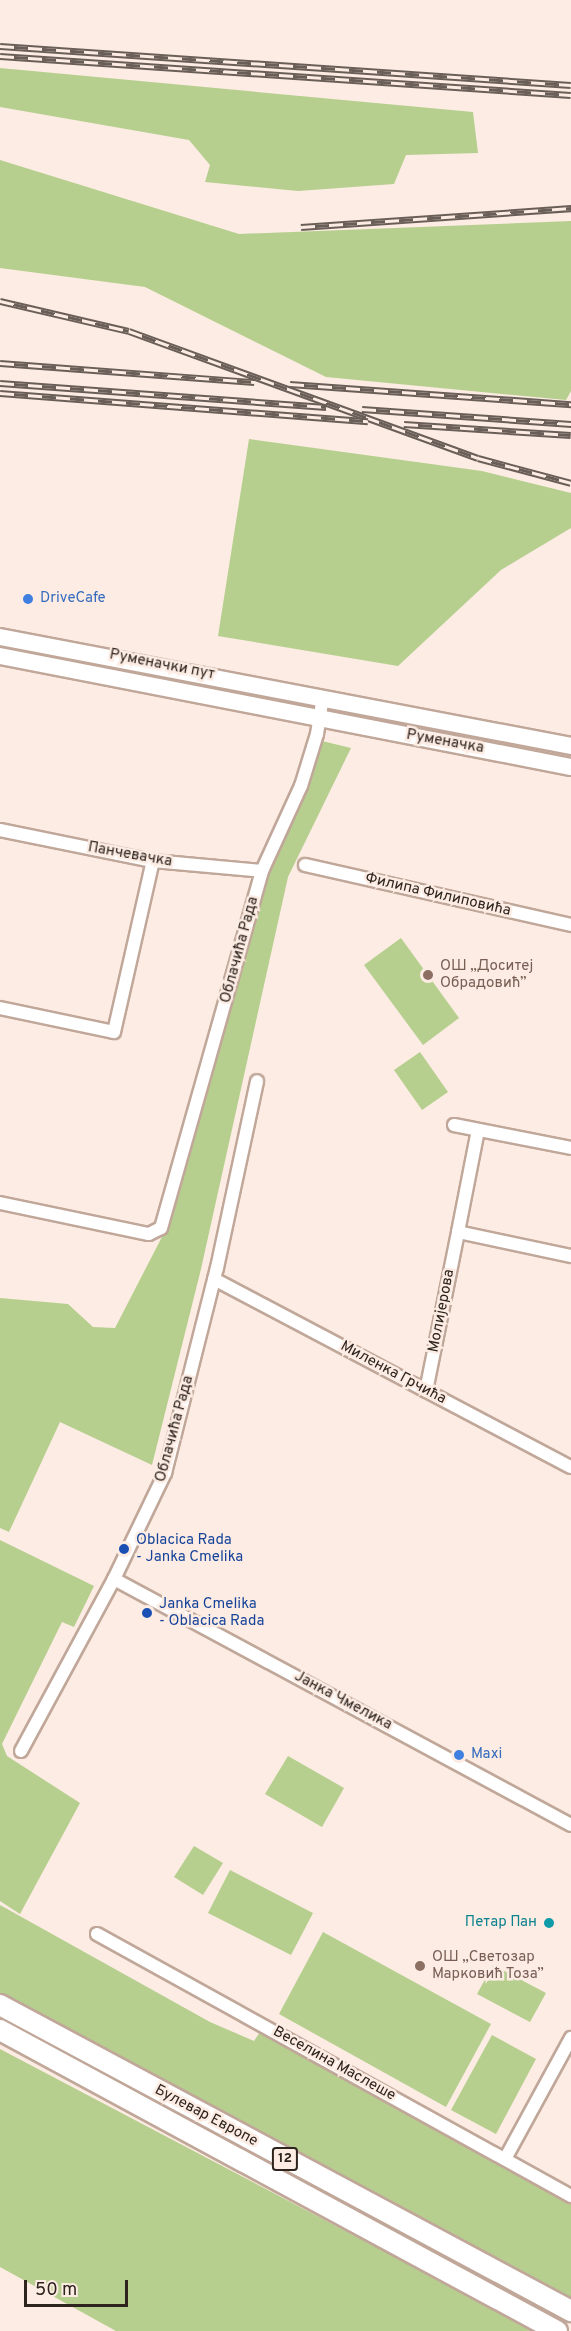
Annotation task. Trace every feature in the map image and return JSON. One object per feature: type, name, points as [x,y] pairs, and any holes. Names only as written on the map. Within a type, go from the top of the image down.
[{"type":"main road","name":"Руменачки пут","points":[[0,637],[323,697]]},
{"type":"main road","name":"Руменачки пут","points":[[0,656],[319,720]]},
{"type":"main road","name":"Руменачка","points":[[323,697],[571,746]]},
{"type":"main road","name":"Руменачка","points":[[319,720],[571,767]]},
{"type":"main road","name":"Булевар Европе","points":[[0,2005],[571,2311]]},
{"type":"main road","name":"Булевар Европе","points":[[0,2031],[557,2331]]},
{"type":"street","name":"Облачића Рада","points":[[0,1203],[149,1234],[162,1228],[169,1213],[262,870],[301,786],[323,697]]},
{"type":"street","name":"Панчевачка","points":[[0,830],[153,861],[262,870]]},
{"type":"street","points":[[0,1008],[114,1032],[153,861]]},
{"type":"street","name":"Филипа Филиповића","points":[[305,865],[571,925]]},
{"type":"street","name":"Облачића Рада","points":[[21,1751],[114,1579],[165,1473],[214,1280],[257,1082]]},
{"type":"street","points":[[454,1125],[571,1146]]},
{"type":"street","name":"Молијерова","points":[[426,1391],[478,1130]]},
{"type":"street","points":[[458,1232],[571,1256]]},
{"type":"street","name":"Миленка Грчића","points":[[214,1280],[571,1467]]},
{"type":"street","name":"Јанка Чмелика","points":[[114,1579],[571,1825]]},
{"type":"street","name":"Веселина Маслеше","points":[[97,1934],[571,2196]]},
{"type":"street","points":[[505,2159],[571,2037]]},
{"type":"green space","points":[[0,68],[473,112],[478,153],[406,155],[394,184],[298,191],[205,182],[210,165],[189,140],[0,107]]},
{"type":"green space","points":[[0,160],[239,234],[571,221],[571,391],[566,400],[326,377],[145,287],[0,268]]},
{"type":"green space","points":[[249,439],[482,471],[571,493],[571,528],[501,570],[398,666],[218,636]]},
{"type":"green space","points":[[322,741],[351,748],[288,877],[201,1269],[152,1465],[60,1422],[9,1532],[0,1528],[0,1298],[68,1304],[93,1327],[115,1328],[165,1231],[262,871]]},
{"type":"green space","points":[[401,938],[459,1018],[423,1045],[364,965]]},
{"type":"green space","points":[[420,1052],[448,1092],[422,1110],[394,1070]]},
{"type":"green space","points":[[0,1540],[94,1586],[74,1627],[62,1622],[2,1744],[7,1756],[80,1803],[20,1914],[0,1901]]},
{"type":"green space","points":[[288,1756],[344,1788],[322,1827],[265,1794]]},
{"type":"green space","points":[[194,1846],[223,1863],[203,1895],[174,1877]]},
{"type":"green space","points":[[230,1870],[313,1913],[291,1955],[208,1913]]},
{"type":"green space","points":[[0,1905],[210,2022],[254,2041],[260,2032],[571,2204],[571,2300],[0,1999]]},
{"type":"green space","points":[[323,1932],[491,2024],[446,2107],[279,2014]]},
{"type":"green space","points":[[493,1965],[546,1993],[530,2022],[477,1994]]},
{"type":"green space","points":[[492,2035],[536,2059],[496,2134],[451,2110]]},
{"type":"green space","points":[[0,2049],[536,2331],[116,2331],[0,2267]]},
{"type":"railway","points":[[0,46],[571,85]]},
{"type":"railway","points":[[0,56],[571,95]]},
{"type":"railway","points":[[301,227],[571,208]]},
{"type":"railway","points":[[0,301],[129,331],[478,458],[571,483]]},
{"type":"railway","points":[[0,363],[254,382]]},
{"type":"railway","points":[[0,383],[326,407]]},
{"type":"railway","points":[[290,384],[571,404]]},
{"type":"railway","points":[[0,393],[368,421]]},
{"type":"railway","points":[[362,409],[571,424]]},
{"type":"railway","points":[[404,424],[571,435]]},
{"type":"place","name":"DriveCafe","points":[[28,599]]},
{"type":"place","name":"ОШ „Доситеј Обрадовић”","points":[[428,975]]},
{"type":"place","name":"Oblacica Rada - Janka Cmelika","points":[[124,1549]]},
{"type":"place","name":"Janka Cmelika - Oblacica Rada","points":[[147,1613]]},
{"type":"place","name":"Maxi","points":[[459,1755]]},
{"type":"place","name":"Петар Пан","points":[[549,1923]]},
{"type":"place","name":"ОШ „Светозар Марковић Тоза”","points":[[420,1966]]}]
